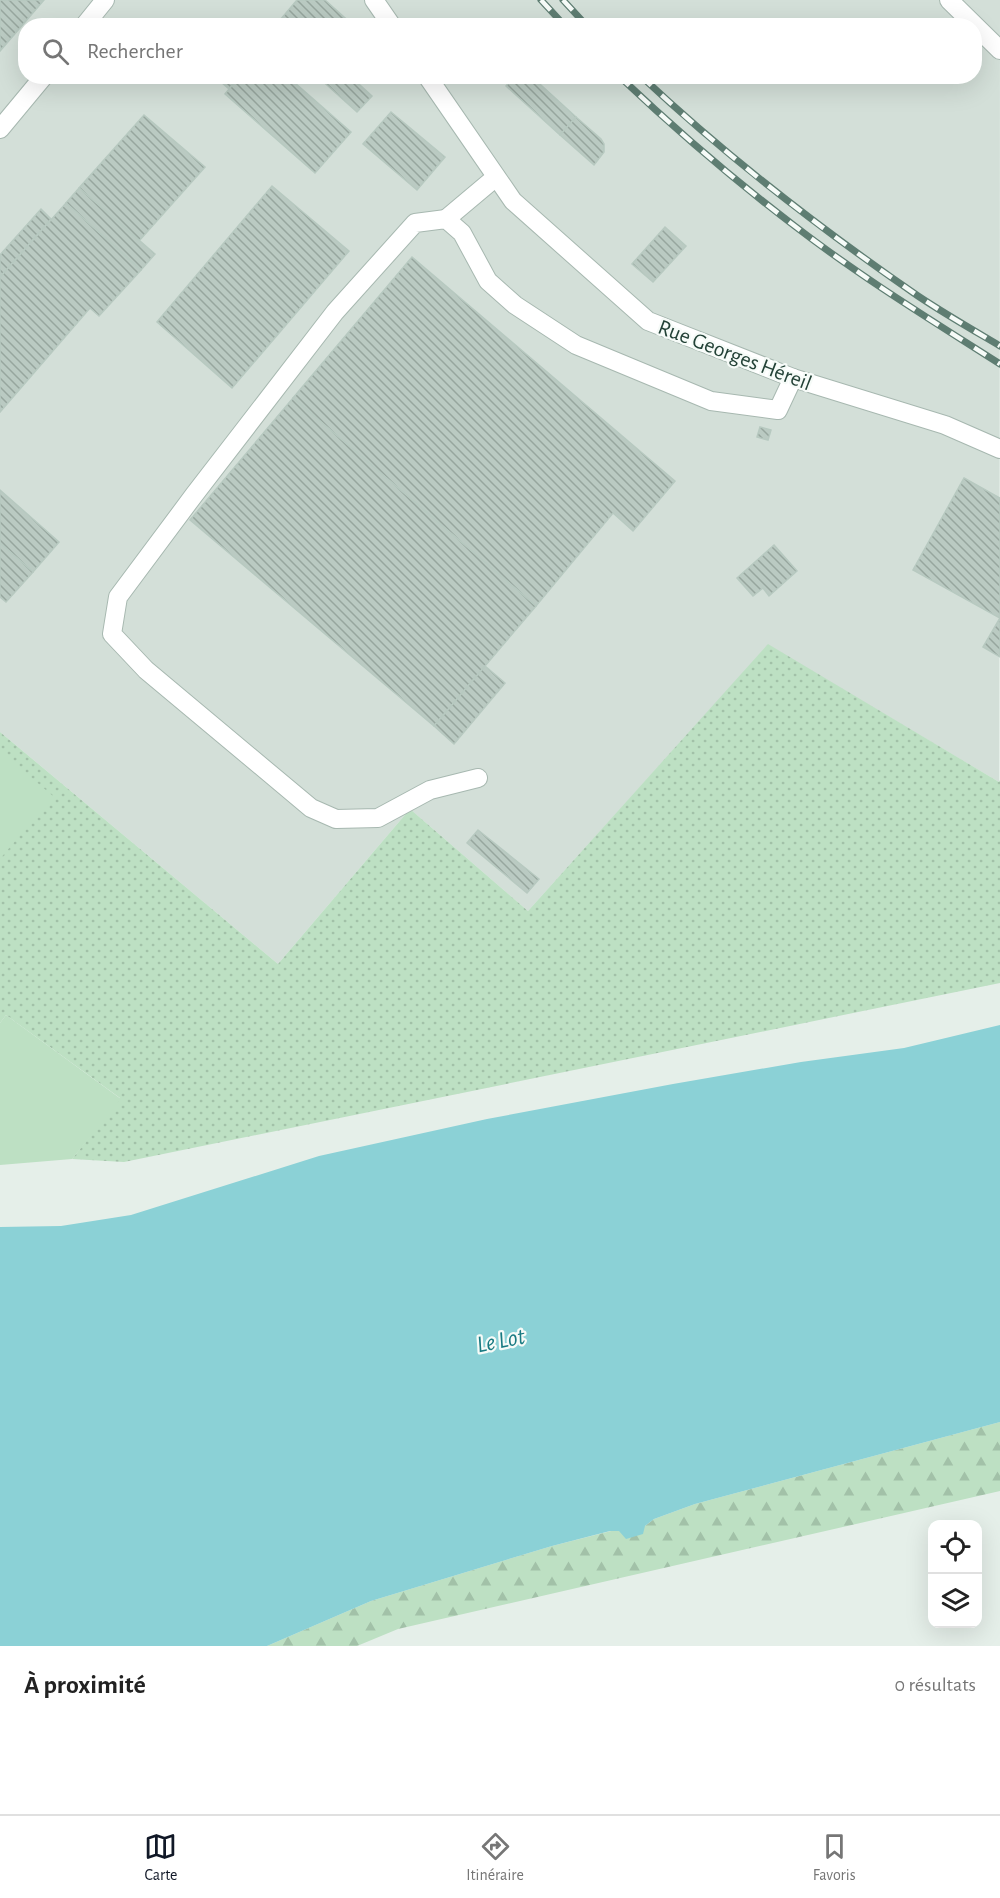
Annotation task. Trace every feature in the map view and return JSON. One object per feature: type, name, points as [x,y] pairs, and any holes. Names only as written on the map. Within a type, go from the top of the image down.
[{"type":"street","points":[[90,18],[105,0]]},
{"type":"street","points":[[374,0],[386,18]]},
{"type":"street","points":[[949,0],[967,18]]},
{"type":"street","points":[[982,32],[1000,50]]},
{"type":"street","points":[[0,129],[37,84]]},
{"type":"street","name":"Rue Georges Héreil","points":[[432,84],[513,201],[648,321],[794,378],[945,425],[1000,449]]},
{"type":"street","points":[[478,778],[430,790],[378,818],[336,819],[311,808],[146,670],[112,634],[118,597],[201,485],[335,312],[416,223],[446,219],[496,177]]},
{"type":"street","points":[[446,219],[462,233],[488,281],[515,305],[576,345],[711,401],[778,410],[794,378]]},
{"type":"shaded area","points":[[0,0],[1000,0],[999,782],[768,645],[528,911],[410,809],[278,964],[0,732]]},
{"type":"green space","points":[[768,644],[999,782],[1000,780],[1000,983],[124,1162],[72,1159],[120,1098],[6,1015],[0,1023],[0,732],[278,964],[410,809],[528,911]]},
{"type":"green space","points":[[0,751],[53,796],[0,859]]},
{"type":"green space","points":[[6,1015],[121,1099],[72,1159],[0,1165],[0,1023]]},
{"type":"green space","points":[[1000,1422],[1000,1491],[398,1629],[357,1646],[267,1646],[371,1601],[552,1546],[611,1531],[645,1526],[654,1519],[695,1504]]},
{"type":"water","name":"Le Lot","points":[[1000,1025],[1000,1422],[695,1504],[654,1519],[645,1526],[643,1534],[626,1539],[619,1531],[610,1531],[552,1546],[371,1601],[267,1646],[0,1646],[0,1227],[61,1226],[131,1215],[319,1156],[487,1119],[801,1062],[904,1048]]},
{"type":"building","points":[[0,0],[44,0],[28,18],[18,18],[18,30],[0,51]]},
{"type":"building","points":[[297,0],[325,0],[345,18],[282,18]]},
{"type":"building","points":[[223,84],[233,84],[229,89]]},
{"type":"building","points":[[233,84],[296,84],[351,132],[315,173],[225,94]]},
{"type":"building","points":[[326,84],[359,84],[372,96],[357,112]]},
{"type":"building","points":[[508,84],[540,84],[576,117],[560,135],[506,86]]},
{"type":"building","points":[[391,112],[445,157],[417,190],[363,144]]},
{"type":"building","points":[[144,115],[205,167],[139,241],[79,188]]},
{"type":"building","points":[[576,117],[604,144],[604,152],[594,165],[560,135]]},
{"type":"building","points":[[272,186],[349,251],[232,388],[157,322]]},
{"type":"building","points":[[79,188],[155,254],[141,270],[66,203]]},
{"type":"building","points":[[66,203],[141,270],[99,316],[90,308],[0,412],[0,277]]},
{"type":"building","points":[[41,209],[51,219],[0,277],[0,255]]},
{"type":"building","points":[[665,227],[686,246],[653,282],[632,264]]},
{"type":"building","points":[[412,257],[675,481],[633,531],[613,513],[536,606],[293,398]]},
{"type":"building","points":[[293,398],[536,606],[434,726],[190,520]]},
{"type":"building","points":[[760,427],[771,430],[768,440],[757,437]]},
{"type":"building","points":[[964,478],[1000,498],[1000,618],[913,570]]},
{"type":"building","points":[[0,490],[59,542],[33,572],[0,543]]},
{"type":"building","points":[[0,543],[33,572],[6,602],[0,597]]},
{"type":"building","points":[[774,545],[797,571],[769,596],[763,588],[753,596],[737,578]]},
{"type":"building","points":[[1000,618],[1000,657],[983,647]]},
{"type":"building","points":[[485,666],[505,683],[454,744],[434,726]]},
{"type":"building","points":[[478,830],[539,879],[527,893],[467,843]]},
{"type":"railway","points":[[541,0],[558,18]]},
{"type":"railway","points":[[563,0],[580,18]]},
{"type":"railway","points":[[628,84],[705,154],[796,227],[871,281],[1000,364]]},
{"type":"railway","points":[[650,84],[741,164],[846,245],[918,296],[1000,346]]}]
